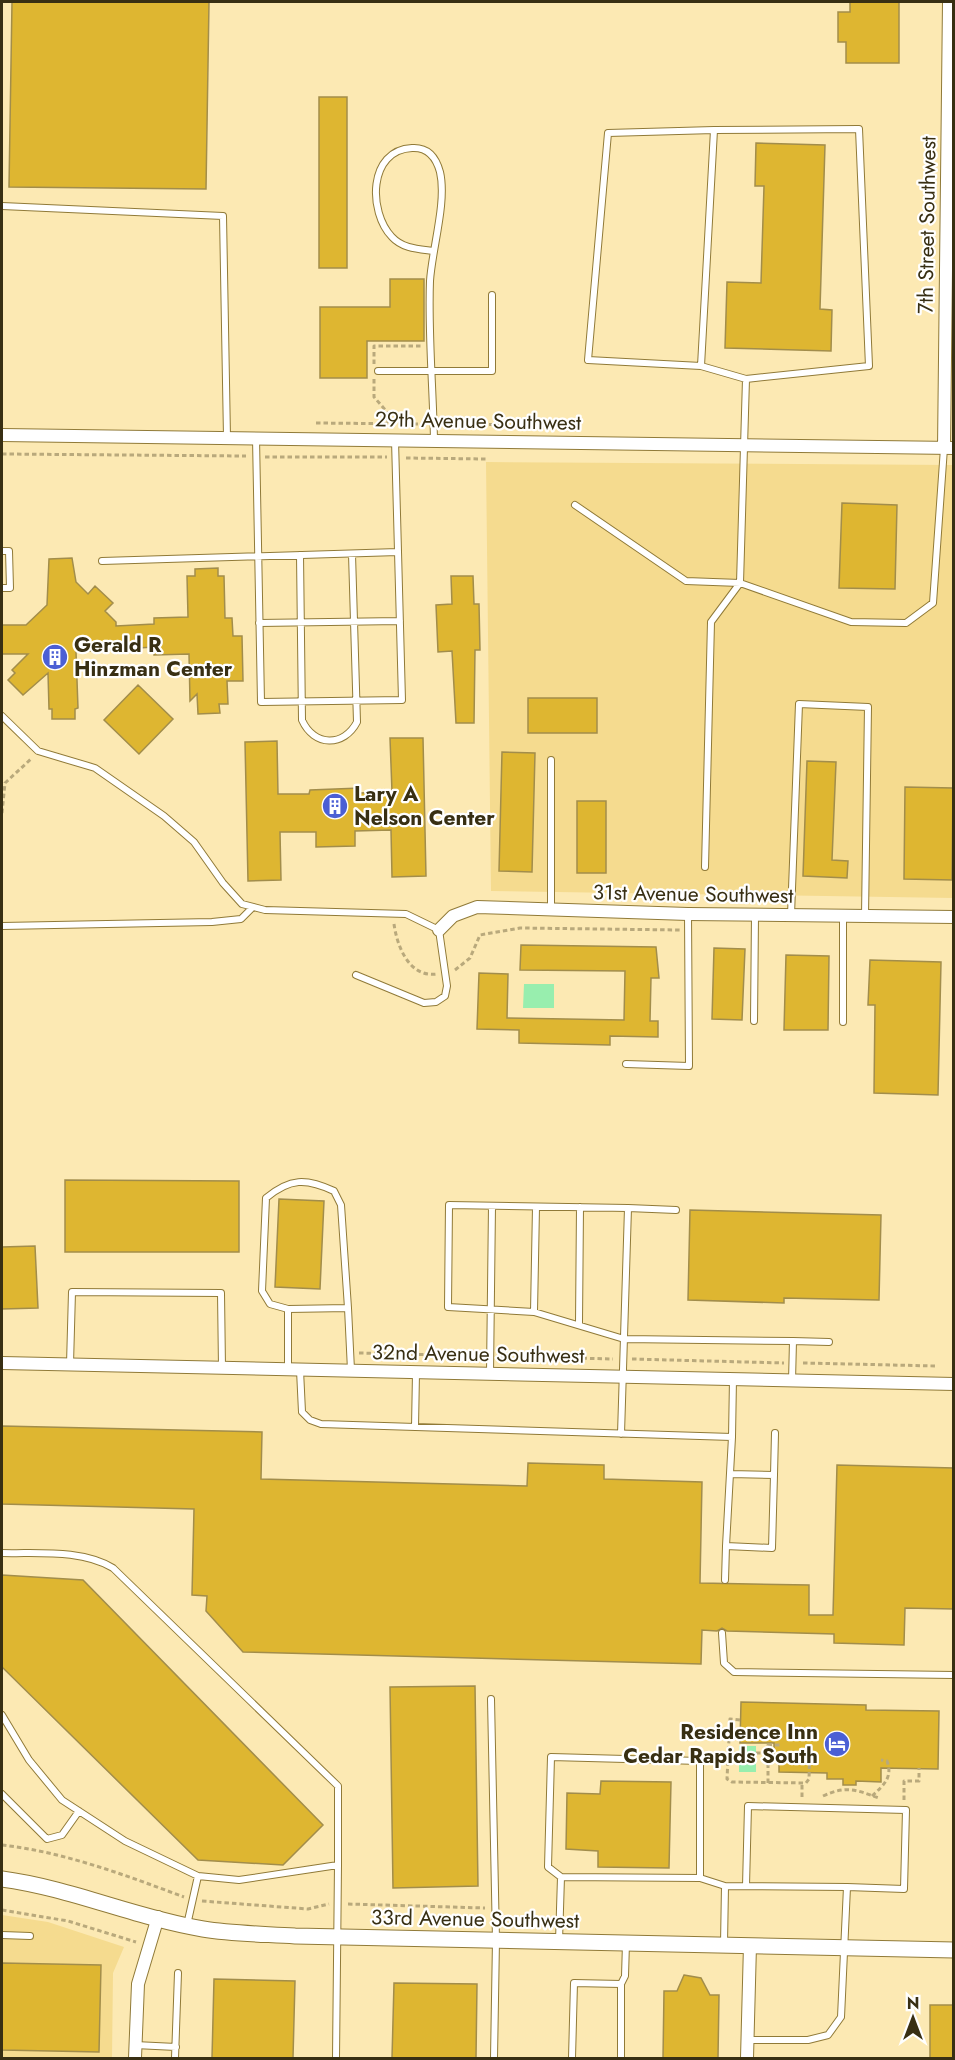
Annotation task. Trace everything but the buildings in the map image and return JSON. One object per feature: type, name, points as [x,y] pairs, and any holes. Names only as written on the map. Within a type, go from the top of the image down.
[{"type":"street","name":"7th Street Southwest","points":[[949,2],[951,112],[949,448]]},
{"type":"street","name":"29th Avenue Southwest","points":[[2,435],[949,448]]},
{"type":"street","name":"31st Avenue Southwest","points":[[439,930],[453,916],[477,907],[688,914],[954,917]]},
{"type":"street","name":"32nd Avenue Southwest","points":[[2,1363],[954,1384]]},
{"type":"street","name":"33rd Avenue Southwest","points":[[2,1879],[47,1887],[187,1925],[234,1932],[337,1937],[954,1950]]},
{"type":"street","points":[[135,2058],[138,1984],[158,1917]]},
{"type":"street","points":[[747,2058],[750,1945]]},
{"type":"lane","points":[[860,129],[869,366],[746,379],[701,366],[588,360],[608,133],[860,129]]},
{"type":"lane","points":[[701,366],[714,130]]},
{"type":"lane","points":[[434,251],[406,247],[393,238],[384,225],[376,203],[378,176],[383,160],[399,150],[424,149],[432,154],[440,173],[434,251],[430,280],[434,440]]},
{"type":"lane","points":[[2,206],[223,216],[227,437]]},
{"type":"lane","points":[[378,371],[492,371],[492,295]]},
{"type":"lane","points":[[705,867],[711,622],[740,584],[746,379]]},
{"type":"lane","points":[[256,437],[261,702],[402,700],[395,440]]},
{"type":"lane","points":[[575,505],[686,581],[740,584],[851,622],[906,623],[933,603],[949,448]]},
{"type":"lane","points":[[2,551],[9,551],[10,588],[2,588]]},
{"type":"lane","points":[[102,561],[398,552]]},
{"type":"lane","points":[[300,555],[302,720],[306,729],[320,740],[329,741],[346,737],[357,722],[352,554]]},
{"type":"lane","points":[[259,623],[400,621]]},
{"type":"lane","points":[[791,915],[799,704],[868,706],[865,916]]},
{"type":"lane","points":[[2,716],[38,751],[95,768],[164,816],[194,842],[235,898],[252,908],[406,914],[439,930],[446,996],[436,1002],[424,1003],[356,975]]},
{"type":"lane","points":[[551,760],[551,910]]},
{"type":"lane","points":[[2,926],[212,922],[241,919],[252,908]]},
{"type":"lane","points":[[626,1064],[689,1066],[688,914]]},
{"type":"lane","points":[[754,1021],[755,915]]},
{"type":"lane","points":[[843,915],[843,1022]]},
{"type":"lane","points":[[348,1308],[288,1309],[270,1304],[262,1291],[266,1198],[282,1184],[316,1183],[334,1191],[341,1205],[348,1308],[351,1371]]},
{"type":"lane","points":[[676,1210],[449,1205],[448,1307],[534,1312],[579,1323],[624,1339],[829,1342]]},
{"type":"lane","points":[[490,1374],[492,1206]]},
{"type":"lane","points":[[534,1312],[536,1207]]},
{"type":"lane","points":[[579,1323],[580,1207]]},
{"type":"lane","points":[[621,1434],[628,1208]]},
{"type":"lane","points":[[70,1364],[72,1292],[221,1293],[222,1368]]},
{"type":"lane","points":[[288,1309],[294,1369],[302,1412],[310,1420],[321,1424],[732,1437]]},
{"type":"lane","points":[[792,1381],[793,1341]]},
{"type":"lane","points":[[415,1427],[416,1372]]},
{"type":"lane","points":[[725,1580],[733,1379]]},
{"type":"lane","points":[[726,1546],[772,1548],[775,1433]]},
{"type":"lane","points":[[730,1474],[774,1475]]},
{"type":"lane","points":[[2,1553],[74,1556],[99,1560],[113,1568],[338,1786],[336,2058]]},
{"type":"lane","points":[[722,1634],[724,1663],[734,1672],[954,1675]]},
{"type":"lane","points":[[491,1699],[496,1940],[494,2058]]},
{"type":"lane","points":[[2,1715],[29,1760],[62,1800],[125,1841],[198,1876],[240,1880],[338,1865]]},
{"type":"lane","points":[[700,1878],[700,1761],[551,1757],[548,1867],[561,1877],[700,1878],[725,1886],[904,1889],[906,1810],[748,1806],[746,1886]]},
{"type":"lane","points":[[2,1794],[47,1839],[62,1835],[79,1811]]},
{"type":"lane","points":[[187,1925],[198,1876]]},
{"type":"lane","points":[[559,1941],[561,1877]]},
{"type":"lane","points":[[724,1945],[725,1886]]},
{"type":"lane","points":[[747,2040],[808,2040],[828,2035],[841,2017],[847,1887]]},
{"type":"lane","points":[[2,1935],[30,1936]]},
{"type":"lane","points":[[621,2058],[621,1984],[625,1976],[626,1943]]},
{"type":"lane","points":[[176,2058],[178,1973]]},
{"type":"lane","points":[[572,2058],[574,1983],[621,1984]]},
{"type":"lane","points":[[135,2045],[176,2047]]},
{"type":"path","points":[[2,813],[5,783],[38,751]]},
{"type":"path","points":[[394,924],[397,945],[406,959],[418,969],[432,975],[460,968],[470,958],[480,934],[520,928],[688,930]]},
{"type":"path","points":[[350,1353],[936,1366]]},
{"type":"path","points":[[740,1720],[730,1719],[728,1779],[732,1782],[802,1784],[809,1781],[810,1744]]},
{"type":"path","points":[[768,1783],[768,1745],[782,1745]]},
{"type":"path","points":[[728,1752],[739,1753]]},
{"type":"path","points":[[756,1753],[768,1753]]},
{"type":"path","points":[[872,1796],[883,1786],[889,1775],[887,1761],[881,1760]]},
{"type":"path","points":[[894,1799],[904,1800],[904,1781],[919,1781],[919,1768]]},
{"type":"path","points":[[802,1784],[802,1797],[805,1798]]},
{"type":"path","points":[[819,1797],[844,1789],[860,1790],[884,1799]]},
{"type":"path","points":[[2,1910],[68,1921],[148,1946]]},
{"type":"shaded area","points":[[486,462],[953,465],[953,898],[491,891]]},
{"type":"shaded area","points":[[2,1915],[48,1922],[124,1947],[113,1973],[112,2058],[2,2058]]},
{"type":"green space","points":[[524,984],[554,984],[554,1008],[523,1008]]},
{"type":"green space","points":[[739,1746],[756,1746],[756,1772],[739,1772]]},
{"type":"place","name":"Gerald R Hinzman Center","points":[[55,657]]},
{"type":"place","name":"Lary A Nelson Center","points":[[335,806]]},
{"type":"place","name":"Residence Inn Cedar Rapids South","points":[[837,1744]]}]
